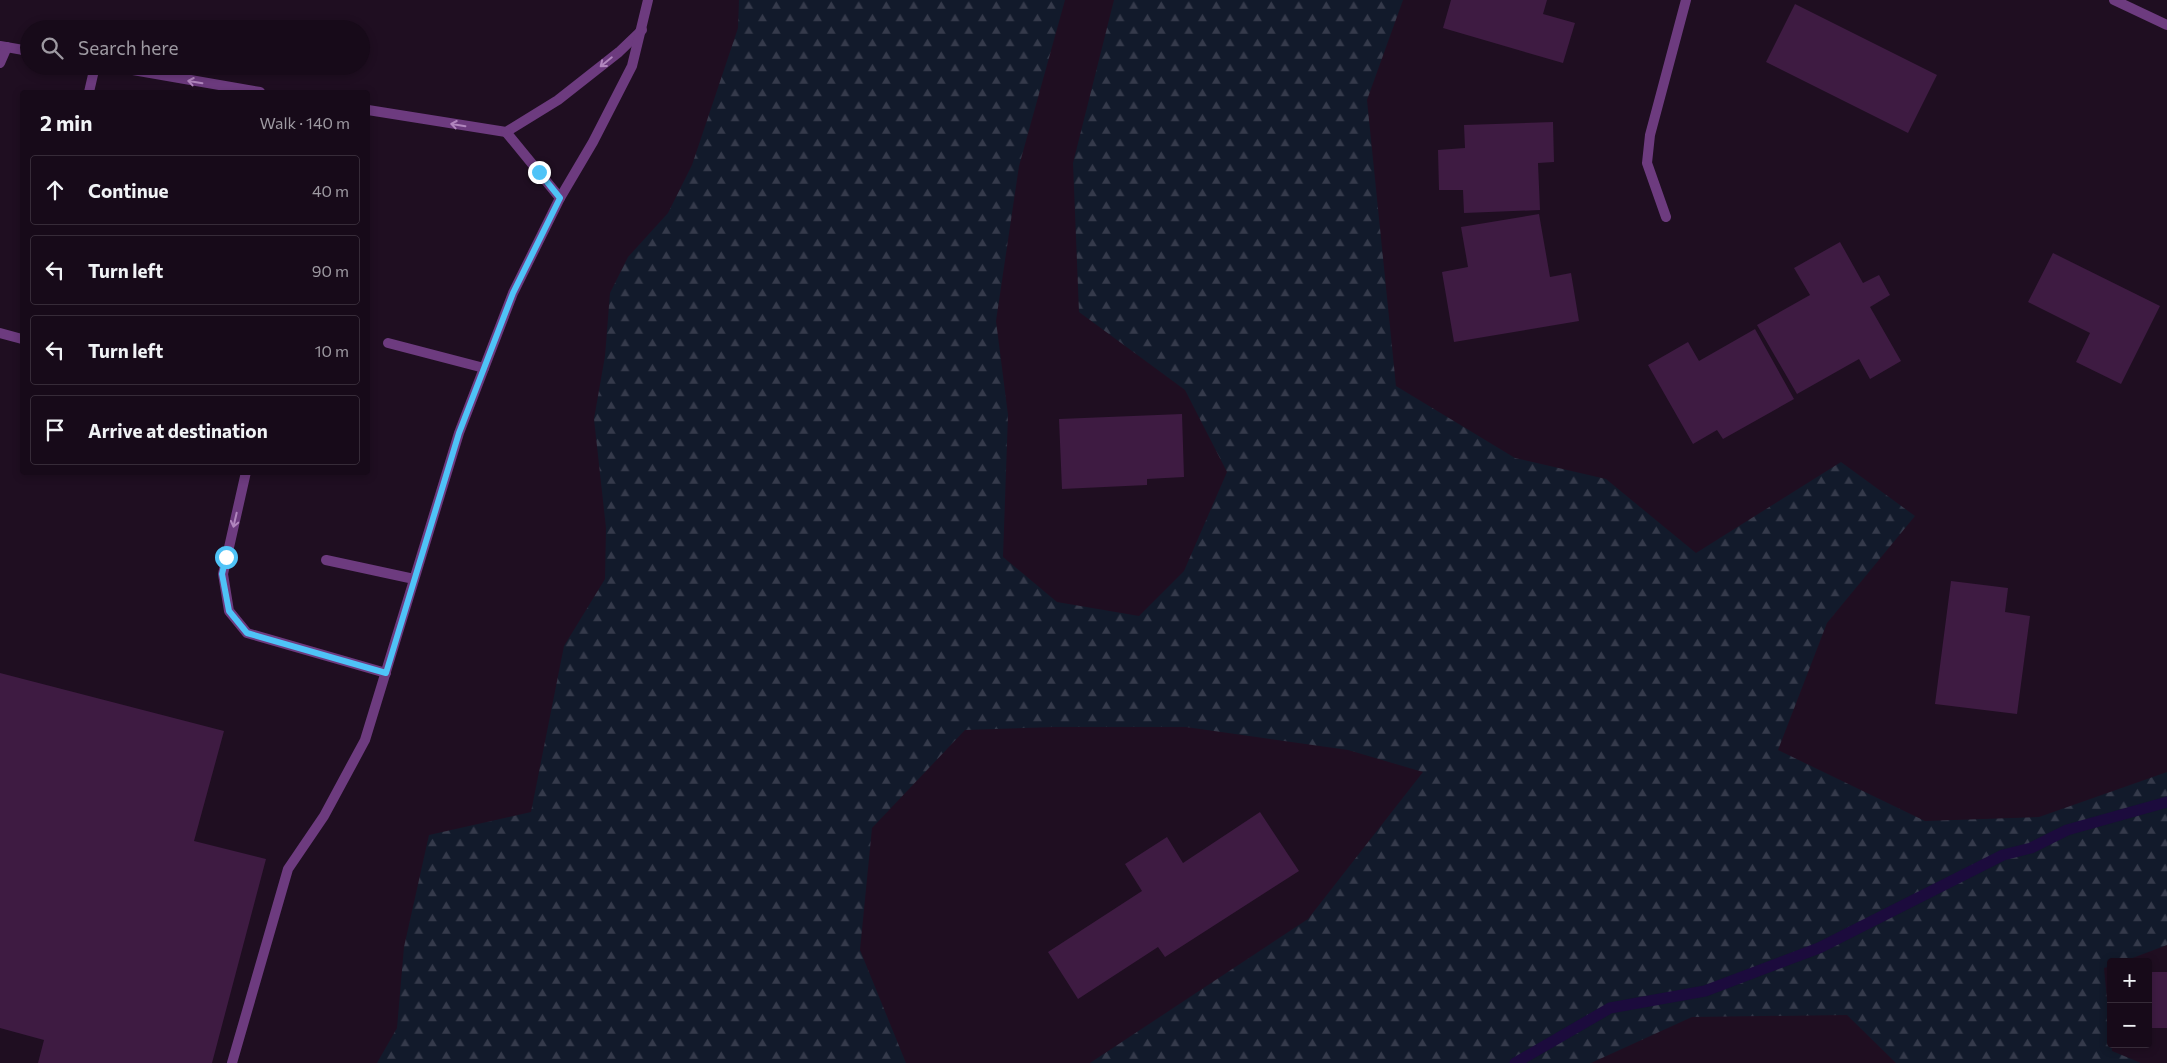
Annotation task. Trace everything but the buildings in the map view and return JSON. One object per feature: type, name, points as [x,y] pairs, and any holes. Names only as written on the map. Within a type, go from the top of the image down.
[{"type":"street","points":[[232,1063],[288,869],[324,816],[365,740],[459,433],[513,293],[560,198],[593,142],[632,66],[648,0]]},
{"type":"street","points":[[1666,217],[1647,163],[1650,135],[1686,0]]},
{"type":"street","points":[[2114,0],[2167,25]]},
{"type":"street","points":[[370,110],[506,132],[558,100],[619,52],[642,30]]},
{"type":"street","points":[[0,63],[3,46],[20,49]]},
{"type":"street","points":[[89,90],[93,75]]},
{"type":"street","points":[[162,75],[248,90]]},
{"type":"street","points":[[506,132],[560,198]]},
{"type":"street","points":[[0,332],[20,338]]},
{"type":"street","points":[[388,343],[484,368]]},
{"type":"street","points":[[245,475],[222,574],[229,611],[247,633],[386,673]]},
{"type":"street","points":[[326,560],[414,579]]},
{"type":"green space","points":[[739,0],[1065,0],[1019,166],[996,321],[1008,415],[1003,557],[1057,602],[1139,616],[1184,571],[1227,472],[1185,390],[1079,312],[1073,163],[1114,0],[1403,0],[1367,100],[1396,386],[1515,458],[1606,479],[1696,553],[1841,462],[1915,516],[1827,623],[1778,750],[1925,821],[2039,817],[2167,772],[2167,945],[2133,958],[2107,958],[2107,967],[2104,968],[2107,999],[2107,1048],[2112,1048],[2112,1051],[2141,1063],[1896,1063],[1847,1015],[1692,1017],[1591,1063],[1090,1063],[1308,919],[1423,772],[1348,750],[1186,727],[1053,727],[965,730],[872,828],[860,950],[906,1063],[377,1063],[397,1028],[404,947],[429,835],[531,812],[564,646],[605,579],[606,528],[594,419],[605,356],[610,293],[628,257],[668,213],[692,165],[738,28]]},
{"type":"waterway","points":[[1515,1063],[1610,1008],[1705,991],[1819,948],[2003,855],[2031,848],[2067,830],[2167,802]]},
{"type":"route","points":[[226,557],[222,574],[229,611],[247,633],[386,673],[459,433],[513,293],[560,198],[539,172]]}]
